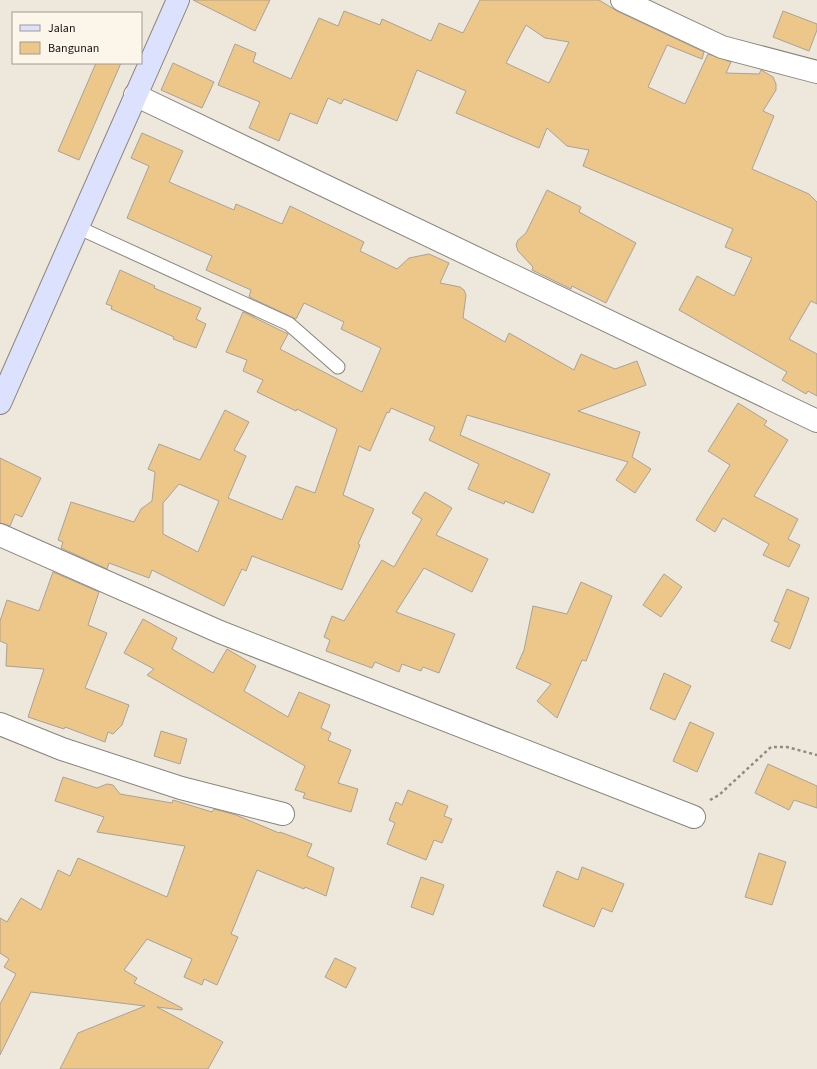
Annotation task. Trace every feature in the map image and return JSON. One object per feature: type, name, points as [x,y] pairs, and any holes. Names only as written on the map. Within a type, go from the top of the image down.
[{"type":"main road","points":[[0,403],[178,0]]},
{"type":"street","points":[[622,0],[722,47],[817,72]]},
{"type":"street","points":[[135,95],[817,421]]},
{"type":"street","points":[[0,535],[220,632],[694,817]]},
{"type":"street","points":[[0,724],[62,749],[181,788],[284,814]]},
{"type":"lane","points":[[77,227],[289,324],[338,367]]},
{"type":"path","points":[[694,817],[700,802],[720,795],[771,747],[787,747],[817,755]]},
{"type":"building","points":[[193,0],[270,0],[255,31]]},
{"type":"building","points":[[480,0],[599,0],[617,11],[704,52],[702,59],[667,45],[648,87],[685,104],[708,54],[731,62],[726,73],[759,74],[761,70],[773,77],[776,84],[776,90],[763,111],[774,116],[752,169],[809,194],[817,202],[817,304],[811,301],[789,339],[817,354],[817,396],[808,391],[806,394],[782,380],[787,372],[679,310],[697,276],[734,296],[752,258],[725,247],[733,229],[583,166],[589,150],[567,146],[547,128],[539,148],[456,113],[466,91],[417,70],[397,121],[344,99],[341,104],[328,98],[317,124],[290,113],[279,141],[249,128],[260,102],[218,85],[235,44],[256,53],[253,62],[291,79],[319,18],[338,26],[344,11],[380,25],[382,19],[431,41],[439,23],[463,33]],"holes":[[[526,25],[545,38],[569,42],[549,83],[506,63]]]},
{"type":"building","points":[[783,11],[817,24],[817,30],[809,51],[773,37]]},
{"type":"building","points":[[173,63],[214,82],[202,108],[161,90]]},
{"type":"building","points":[[96,64],[121,64],[79,160],[58,151]]},
{"type":"building","points":[[142,133],[183,151],[169,182],[234,210],[236,204],[282,224],[290,206],[364,242],[360,251],[397,269],[409,258],[429,254],[449,263],[440,283],[460,287],[464,290],[466,295],[463,318],[505,342],[509,333],[574,370],[581,354],[615,369],[637,361],[646,385],[578,411],[640,432],[632,457],[651,469],[635,493],[616,480],[628,462],[467,415],[460,435],[550,474],[533,513],[505,501],[504,504],[468,489],[479,464],[429,440],[435,427],[391,408],[389,413],[387,412],[370,451],[359,446],[343,495],[374,509],[358,544],[360,545],[342,590],[252,556],[246,571],[242,569],[224,606],[152,570],[149,578],[109,563],[107,569],[61,548],[63,542],[58,540],[71,502],[134,522],[141,509],[152,501],[155,472],[148,469],[159,444],[200,460],[225,410],[249,422],[234,450],[246,456],[228,498],[282,520],[296,486],[315,493],[337,429],[297,409],[296,411],[257,392],[263,380],[243,371],[247,360],[226,352],[243,312],[288,334],[280,349],[362,392],[381,348],[341,329],[344,322],[304,303],[296,319],[249,297],[251,290],[206,270],[212,256],[127,218],[149,166],[131,158]],"holes":[[[179,484],[219,501],[198,552],[163,534],[163,503]]]},
{"type":"building","points":[[547,190],[581,207],[579,212],[636,243],[606,303],[572,286],[571,289],[532,270],[533,267],[518,251],[516,245],[518,240],[526,233]]},
{"type":"building","points":[[120,270],[155,286],[154,288],[201,308],[196,319],[206,324],[196,348],[173,339],[174,337],[111,309],[112,306],[106,304]]},
{"type":"building","points":[[738,403],[767,421],[764,425],[788,440],[754,496],[798,519],[788,539],[800,545],[789,567],[763,555],[769,544],[723,518],[715,532],[696,520],[730,465],[708,451]]},
{"type":"building","points":[[0,458],[41,478],[22,517],[15,514],[10,526],[0,523]]},
{"type":"building","points":[[425,492],[452,508],[436,535],[488,559],[472,592],[424,568],[396,612],[455,634],[439,673],[423,667],[421,671],[402,664],[399,672],[375,662],[372,668],[326,651],[330,640],[324,637],[332,616],[344,621],[382,560],[394,567],[422,519],[412,513]]},
{"type":"building","points":[[53,572],[99,592],[88,625],[107,633],[85,688],[129,705],[122,725],[113,734],[108,732],[105,742],[65,727],[64,729],[28,717],[44,669],[6,666],[7,644],[0,641],[0,621],[7,600],[39,611]]},
{"type":"building","points":[[664,574],[682,587],[661,617],[643,605]]},
{"type":"building","points":[[581,582],[612,596],[586,661],[582,660],[557,718],[537,701],[551,684],[516,668],[524,650],[533,606],[567,614]]},
{"type":"building","points":[[787,589],[809,598],[790,649],[771,641],[779,623],[774,621]]},
{"type":"building","points":[[143,619],[177,638],[172,649],[213,673],[227,649],[256,666],[244,691],[288,717],[299,692],[330,705],[321,728],[331,733],[328,740],[351,750],[338,783],[358,789],[351,812],[303,798],[305,793],[295,790],[305,766],[147,675],[154,669],[124,653]]},
{"type":"building","points":[[664,673],[691,686],[675,720],[650,709]]},
{"type":"building","points":[[690,722],[714,733],[697,772],[673,761]]},
{"type":"building","points":[[161,731],[187,739],[180,764],[154,756]]},
{"type":"building","points":[[768,764],[817,786],[817,808],[794,800],[789,810],[755,793]]},
{"type":"building","points":[[63,777],[97,788],[107,784],[113,785],[120,794],[172,803],[173,800],[212,812],[214,809],[236,815],[279,833],[280,832],[312,844],[307,856],[334,868],[326,896],[305,887],[304,889],[257,870],[231,934],[238,937],[217,985],[204,979],[202,985],[184,977],[192,959],[147,939],[124,970],[137,978],[134,983],[182,1008],[182,1010],[157,1007],[223,1042],[208,1069],[60,1069],[78,1033],[145,1006],[31,992],[0,1055],[0,1004],[16,974],[4,967],[9,959],[0,953],[0,918],[7,922],[21,898],[41,910],[58,870],[70,876],[78,858],[167,897],[185,846],[97,832],[104,817],[55,801]]},
{"type":"building","points":[[408,790],[448,806],[444,816],[452,819],[442,843],[434,840],[426,860],[387,844],[395,823],[389,820],[396,802],[402,805]]},
{"type":"building","points":[[759,853],[786,862],[772,905],[745,897]]},
{"type":"building","points":[[582,867],[624,884],[612,912],[602,908],[594,927],[543,906],[557,871],[578,880]]},
{"type":"building","points":[[421,877],[444,885],[433,915],[411,907]]},
{"type":"building","points":[[335,958],[356,968],[346,988],[325,977]]}]
